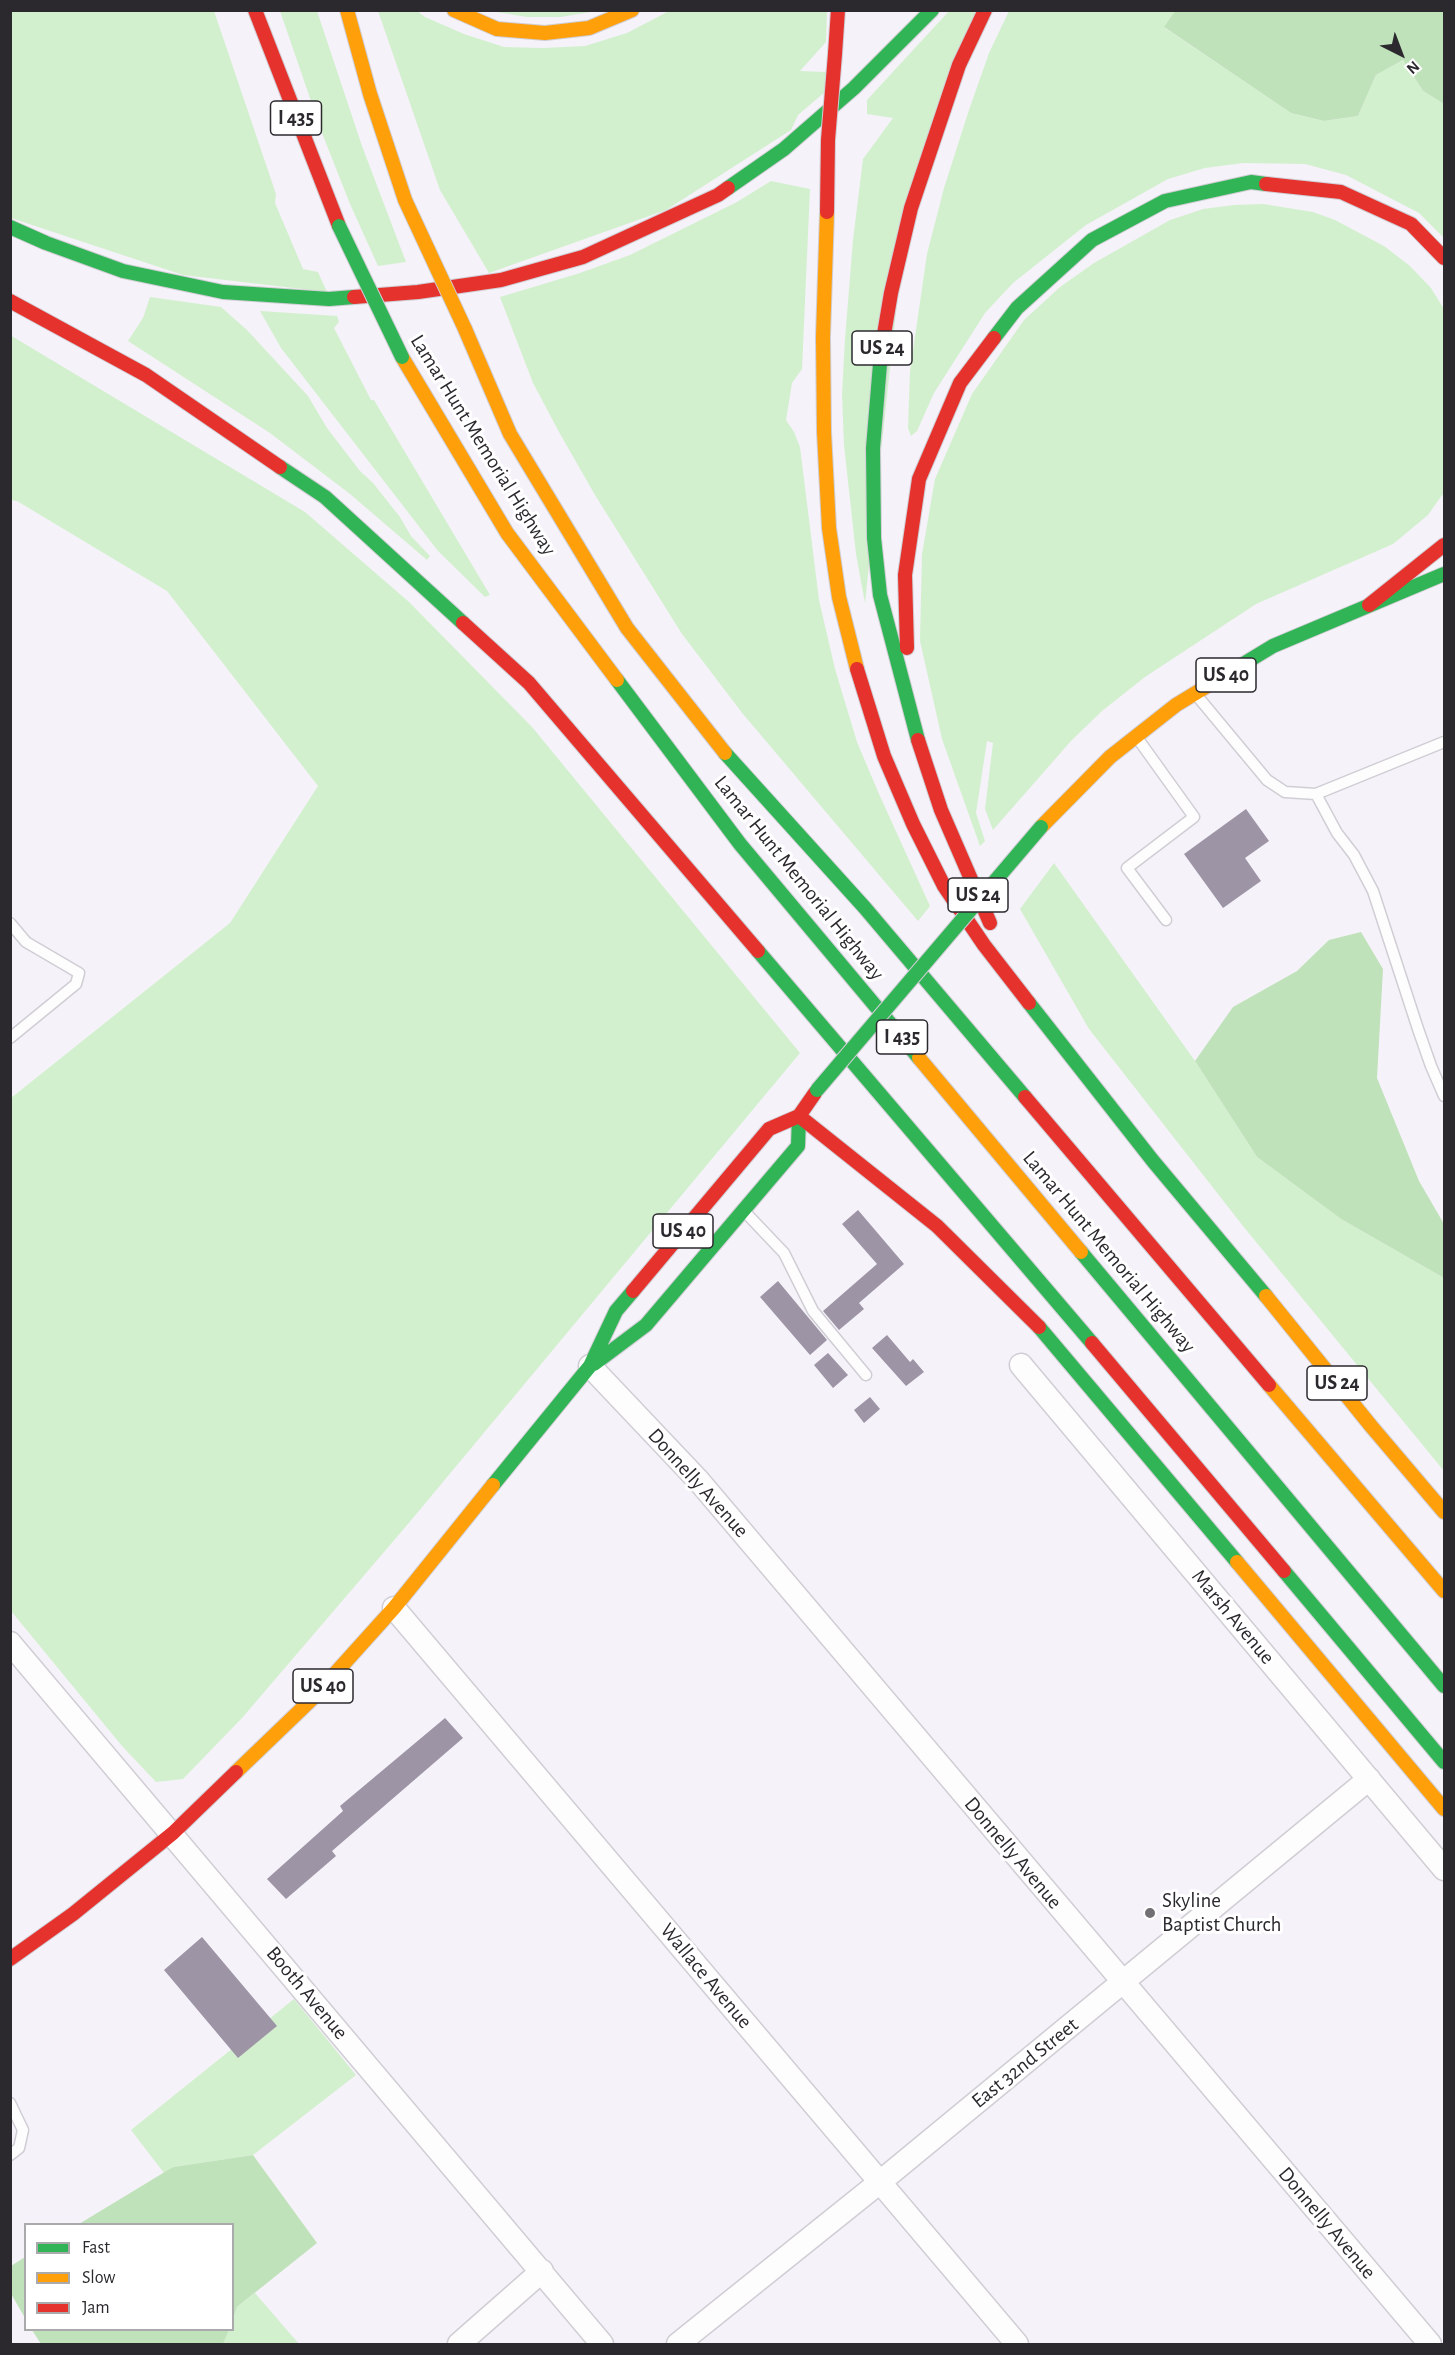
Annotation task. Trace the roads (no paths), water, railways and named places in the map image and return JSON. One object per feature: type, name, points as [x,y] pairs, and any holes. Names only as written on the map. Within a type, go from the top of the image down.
[{"type":"main road","name":"Lamar Hunt Memorial Highway","points":[[255,10],[339,226],[402,357],[507,533],[740,844],[1444,1686]]},
{"type":"main road","name":"Lamar Hunt Memorial Highway","points":[[347,10],[370,94],[405,200],[465,329],[510,434],[627,628],[718,746],[865,908],[1444,1591]]},
{"type":"main road","points":[[454,10],[497,29],[544,33],[589,28],[632,10]]},
{"type":"main road","points":[[838,10],[828,140],[823,349],[829,528],[839,597],[858,674],[884,756],[913,824],[944,886],[984,945],[1085,1075]]},
{"type":"main road","points":[[10,227],[46,243],[123,271],[223,292],[329,299],[418,292],[501,280],[583,257],[718,195],[784,149],[854,88],[932,10]]},
{"type":"main road","name":"US 24","points":[[985,10],[959,65],[911,208],[891,293],[880,361],[873,448],[874,538],[880,595],[918,740],[941,810],[1002,945],[1085,1075],[1153,1161],[1231,1252],[1371,1426],[1444,1512]]},
{"type":"main road","points":[[908,698],[905,575],[919,479],[960,383],[1017,308],[1092,240],[1165,201],[1251,182],[1341,192],[1411,224],[1444,258]]},
{"type":"main road","points":[[10,301],[146,375],[325,497],[529,683],[990,1221],[1444,1762]]},
{"type":"main road","points":[[1369,604],[1444,545]]},
{"type":"main road","name":"US 40","points":[[10,1959],[73,1914],[173,1833],[312,1698],[394,1608],[590,1366],[616,1311],[623,1302],[769,1130],[799,1116],[817,1090],[1041,827],[1110,757],[1176,705],[1273,646],[1444,574]]},
{"type":"main road","points":[[799,1116],[937,1226],[1042,1331],[1444,1809]]},
{"type":"main road","name":"US 40","points":[[590,1366],[646,1325],[798,1146],[799,1116]]},
{"type":"street","name":"Marsh Avenue","points":[[1021,1365],[1444,1869]]},
{"type":"street","name":"Donnelly Avenue","points":[[590,1366],[698,1480],[1430,2344]]},
{"type":"street","name":"Wallace Avenue","points":[[394,1608],[1017,2344]]},
{"type":"street","name":"Booth Avenue","points":[[10,1643],[173,1833],[602,2344]]},
{"type":"street","name":"East 32nd Street","points":[[678,2344],[880,2182],[1369,1779]]},
{"type":"street","points":[[459,2344],[542,2271]]},
{"type":"lane","points":[[1195,694],[1267,780],[1285,792],[1316,794],[1444,741]]},
{"type":"lane","points":[[1136,737],[1194,817],[1127,868],[1166,920]]},
{"type":"lane","points":[[1316,794],[1337,833],[1354,855],[1373,891],[1418,1029],[1444,1096]]},
{"type":"lane","points":[[10,923],[26,942],[78,973],[76,984],[10,1038]]},
{"type":"lane","points":[[743,1210],[784,1253],[813,1311],[866,1375]]},
{"type":"lane","points":[[10,2103],[23,2130],[19,2148],[10,2155]]},
{"type":"place","name":"Skyline Baptist Church","points":[[1150,1913]]}]
